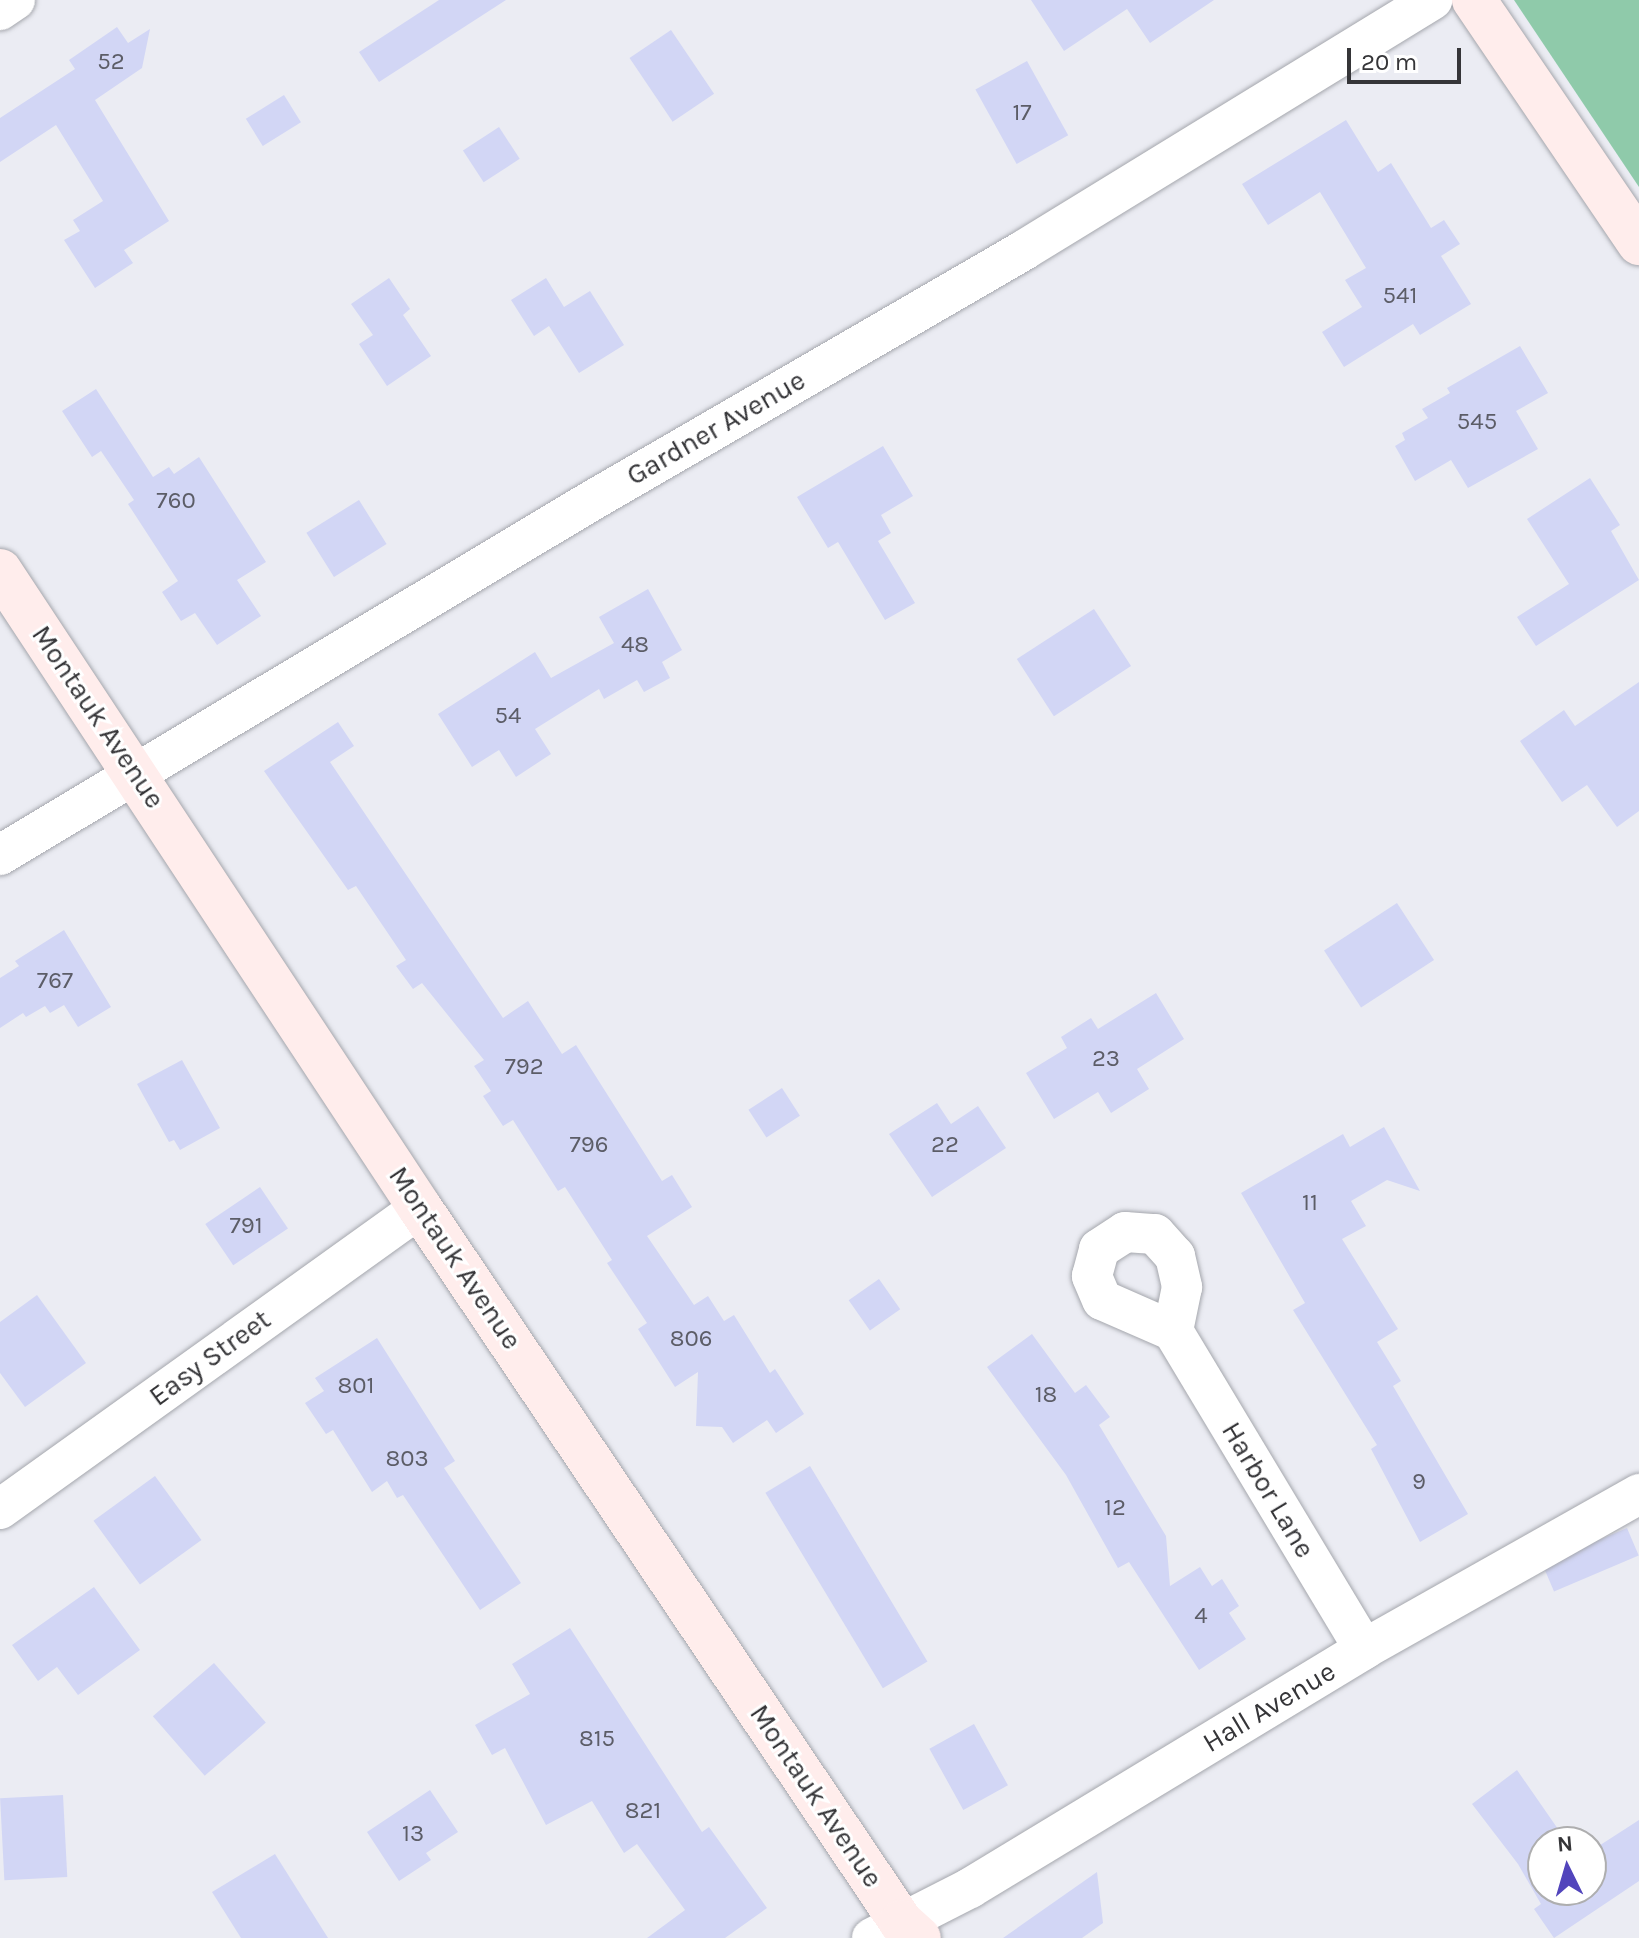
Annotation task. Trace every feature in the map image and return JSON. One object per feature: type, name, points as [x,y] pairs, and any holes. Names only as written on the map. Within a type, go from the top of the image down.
[{"type":"street","points":[[0,10],[15,0]]},
{"type":"street","name":"Gardner Avenue","points":[[0,855],[1024,250],[1432,0]]},
{"type":"street","points":[[1474,0],[1639,243]]},
{"type":"street","name":"Montauk Avenue","points":[[0,571],[136,773],[897,1933]]},
{"type":"street","name":"Easy Street","points":[[0,1509],[420,1208]]},
{"type":"street","name":"Harbor Lane","points":[[1173,1331],[1364,1649]]},
{"type":"street","name":"Hall Avenue","points":[[897,1933],[1364,1649],[1639,1494]]},
{"type":"green space","points":[[1514,0],[1639,0],[1639,187]]},
{"type":"building","points":[[439,0],[506,0],[379,82],[359,52]]},
{"type":"building","points":[[1031,0],[1214,0],[1150,43],[1127,9],[1064,51]]},
{"type":"building","points":[[117,27],[128,43],[150,29],[142,68],[95,100],[169,221],[124,250],[133,263],[95,288],[64,240],[80,231],[73,220],[103,201],[56,125],[0,162],[0,118],[75,69],[69,60]]},
{"type":"building","points":[[671,30],[714,94],[673,122],[630,58]]},
{"type":"building","points":[[1027,61],[1068,135],[1017,164],[975,90]]},
{"type":"building","points":[[284,95],[301,122],[263,146],[246,119]]},
{"type":"building","points":[[1346,120],[1378,172],[1391,163],[1431,228],[1444,220],[1460,244],[1441,256],[1471,304],[1420,335],[1413,324],[1344,367],[1322,332],[1362,307],[1345,280],[1366,268],[1320,192],[1268,225],[1242,184]]},
{"type":"building","points":[[499,127],[520,159],[484,182],[463,150]]},
{"type":"building","points":[[389,278],[410,309],[403,315],[431,356],[387,386],[359,344],[373,335],[351,304]]},
{"type":"building","points":[[546,278],[564,307],[590,291],[624,345],[579,373],[549,326],[534,336],[511,300]]},
{"type":"building","points":[[1520,346],[1548,393],[1516,411],[1538,449],[1468,488],[1451,460],[1415,481],[1395,446],[1405,440],[1402,433],[1428,418],[1422,409],[1450,393],[1447,388]]},
{"type":"building","points":[[96,389],[153,477],[169,467],[174,474],[199,457],[266,562],[237,580],[261,616],[217,645],[195,613],[181,621],[162,592],[178,581],[128,504],[134,500],[101,451],[92,457],[62,411]]},
{"type":"building","points":[[883,446],[913,496],[881,515],[891,533],[878,541],[915,603],[885,620],[838,542],[828,548],[797,497]]},
{"type":"building","points":[[1590,478],[1620,525],[1611,531],[1639,580],[1536,646],[1517,617],[1569,584],[1527,519]]},
{"type":"building","points":[[359,500],[387,544],[334,577],[306,533]]},
{"type":"building","points":[[648,589],[682,650],[662,662],[670,678],[644,692],[637,680],[604,699],[599,689],[535,729],[551,754],[516,777],[499,750],[472,767],[438,714],[535,652],[551,678],[614,643],[599,617]]},
{"type":"building","points":[[1094,609],[1131,666],[1054,716],[1017,659]]},
{"type":"building","points":[[1639,682],[1639,811],[1617,827],[1587,785],[1562,802],[1520,741],[1564,710],[1575,726]]},
{"type":"building","points":[[338,722],[354,746],[330,762],[503,1018],[528,1001],[562,1054],[576,1045],[662,1181],[672,1175],[692,1207],[647,1236],[694,1305],[708,1296],[724,1321],[734,1315],[770,1373],[775,1369],[804,1414],[776,1433],[767,1420],[733,1443],[722,1427],[696,1426],[698,1372],[675,1387],[638,1329],[647,1323],[607,1263],[612,1260],[565,1187],[558,1191],[513,1120],[503,1126],[483,1096],[491,1091],[474,1066],[484,1060],[422,983],[413,989],[396,966],[406,960],[356,886],[348,890],[264,771]]},
{"type":"building","points":[[1397,903],[1434,960],[1361,1007],[1324,950]]},
{"type":"building","points":[[64,930],[111,1007],[78,1027],[64,1005],[50,1013],[45,1006],[26,1017],[23,1013],[0,1028],[0,978],[19,966],[15,961]]},
{"type":"building","points":[[1156,993],[1184,1039],[1137,1069],[1149,1089],[1111,1113],[1098,1092],[1054,1119],[1026,1073],[1067,1048],[1061,1037],[1091,1018],[1098,1029]]},
{"type":"building","points":[[182,1060],[220,1128],[180,1150],[174,1140],[169,1142],[137,1084]]},
{"type":"building","points":[[782,1088],[800,1116],[766,1137],[748,1110]]},
{"type":"building","points":[[937,1103],[951,1124],[978,1106],[1006,1148],[932,1197],[889,1134]]},
{"type":"building","points":[[1384,1127],[1420,1191],[1387,1180],[1351,1201],[1366,1226],[1342,1239],[1398,1329],[1377,1342],[1401,1381],[1393,1386],[1468,1514],[1420,1542],[1371,1449],[1377,1445],[1293,1310],[1305,1303],[1241,1193],[1343,1134],[1350,1147]]},
{"type":"building","points":[[260,1187],[288,1228],[233,1265],[205,1224]]},
{"type":"building","points":[[879,1279],[900,1309],[870,1331],[849,1300]]},
{"type":"building","points":[[37,1295],[86,1363],[25,1407],[0,1373],[0,1322]]},
{"type":"building","points":[[1032,1334],[1075,1393],[1086,1385],[1110,1417],[1099,1425],[1166,1536],[1170,1586],[1200,1567],[1212,1586],[1222,1579],[1239,1606],[1229,1613],[1246,1639],[1199,1670],[1129,1562],[1118,1568],[1066,1475],[987,1367]]},
{"type":"building","points":[[377,1338],[455,1461],[444,1468],[521,1583],[480,1610],[403,1495],[397,1498],[387,1481],[372,1492],[333,1430],[326,1434],[305,1403],[324,1391],[315,1378]]},
{"type":"building","points":[[810,1466],[927,1661],[883,1688],[765,1493]]},
{"type":"building","points":[[155,1476],[201,1540],[140,1585],[94,1521]]},
{"type":"building","points":[[1627,1528],[1639,1556],[1554,1592],[1542,1564]]},
{"type":"building","points":[[94,1587],[140,1650],[78,1695],[57,1667],[38,1681],[12,1645]]},
{"type":"building","points":[[570,1628],[702,1832],[709,1827],[767,1908],[725,1938],[647,1938],[685,1910],[637,1844],[624,1853],[592,1801],[546,1825],[505,1748],[492,1755],[475,1725],[530,1694],[512,1664]]},
{"type":"building","points":[[214,1663],[266,1723],[205,1776],[153,1716]]},
{"type":"building","points":[[974,1724],[1008,1785],[963,1810],[929,1749]]},
{"type":"building","points":[[1517,1770],[1556,1826],[1527,1826],[1527,1880],[1518,1864],[1472,1804]]},
{"type":"building","points":[[430,1790],[458,1832],[426,1853],[431,1860],[399,1881],[367,1832]]},
{"type":"building","points":[[63,1795],[67,1877],[4,1880],[0,1798]]},
{"type":"building","points":[[1639,1820],[1639,1881],[1607,1902],[1607,1841]]},
{"type":"building","points":[[275,1854],[328,1938],[241,1938],[212,1892]]},
{"type":"building","points":[[1097,1872],[1103,1923],[1082,1938],[1003,1938]]},
{"type":"building","points":[[1538,1906],[1602,1906],[1554,1938],[1534,1909]]}]
